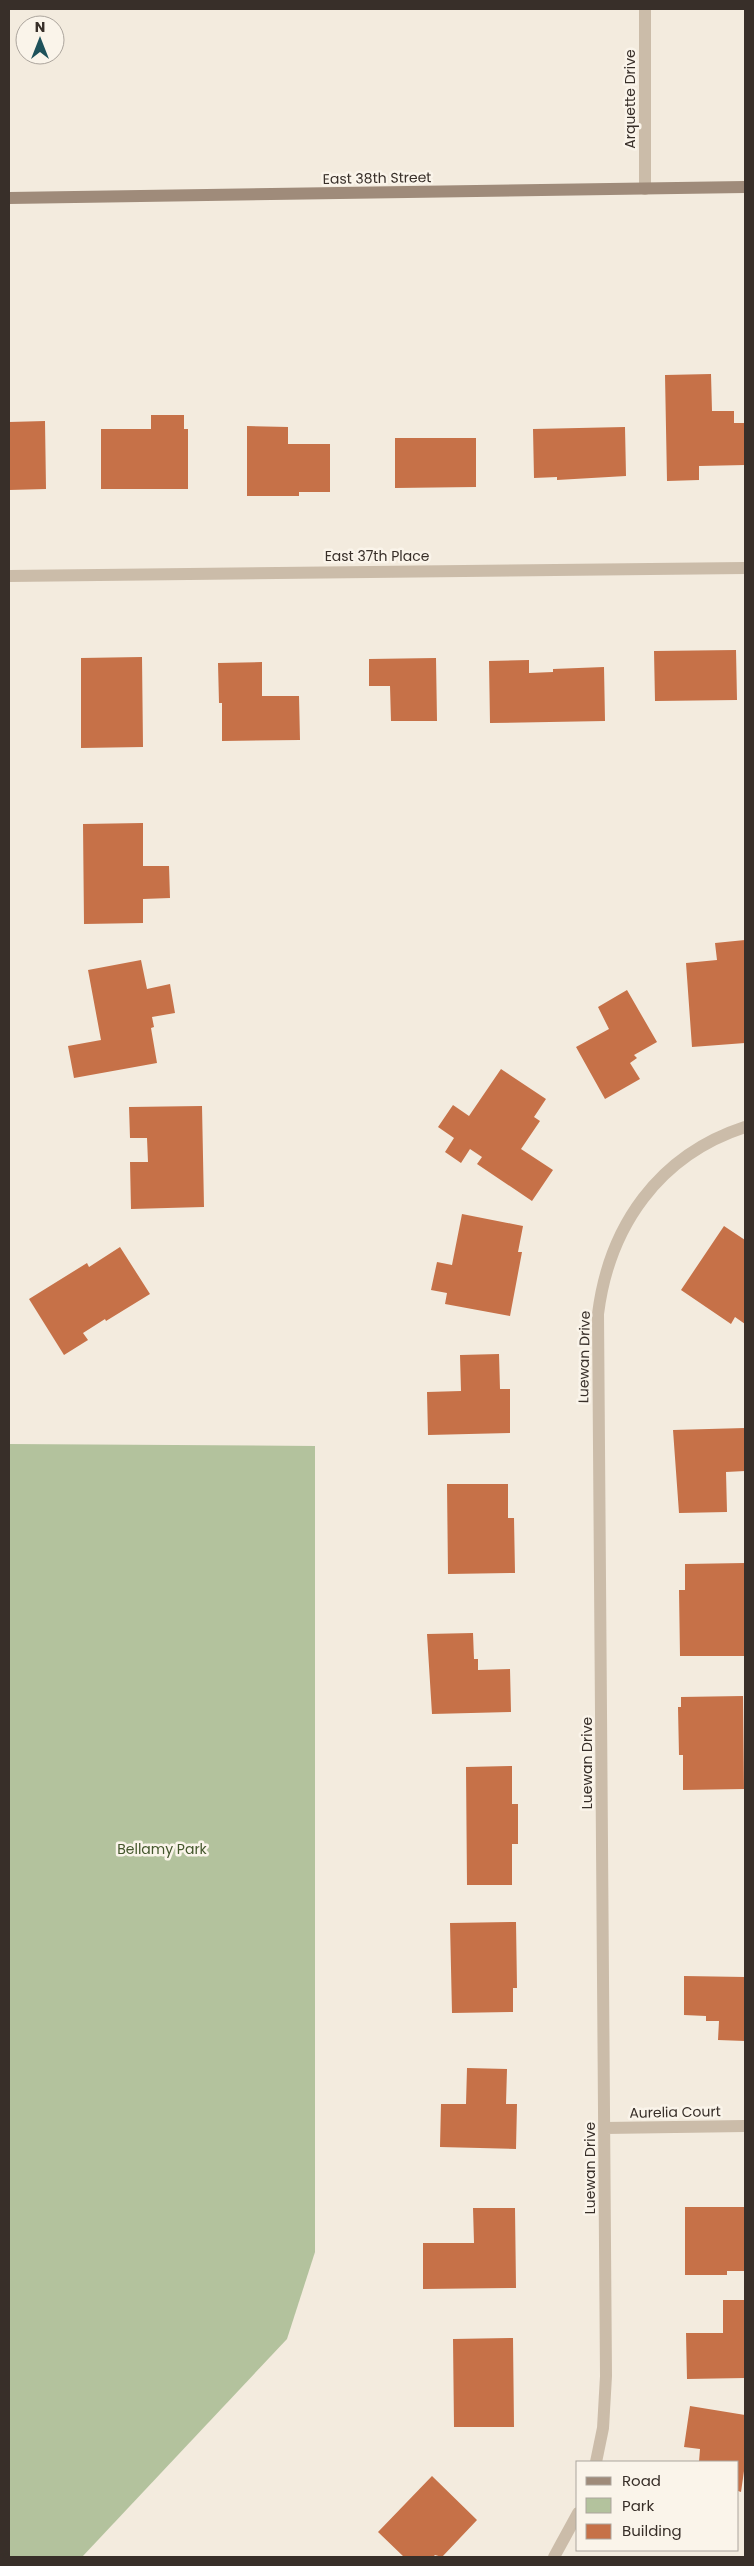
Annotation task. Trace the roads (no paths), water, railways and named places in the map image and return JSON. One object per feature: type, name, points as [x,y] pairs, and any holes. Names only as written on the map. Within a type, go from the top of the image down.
[{"type":"main road","name":"East 38th Street","points":[[9,198],[745,187]]},
{"type":"street","name":"Arquette Drive","points":[[645,9],[645,189]]},
{"type":"street","name":"East 37th Place","points":[[9,576],[745,568]]},
{"type":"street","name":"Luewan Drive","points":[[596,2461],[603,2428],[606,2386],[598,1333],[600,1298],[614,1246],[630,1216],[651,1189],[690,1154],[745,1128]]},
{"type":"street","name":"Aurelia Court","points":[[604,2128],[745,2126]]},
{"type":"street","points":[[554,2557],[576,2517]]},
{"type":"park label","name":"Bellamy Park","points":[[162,1849]]}]
